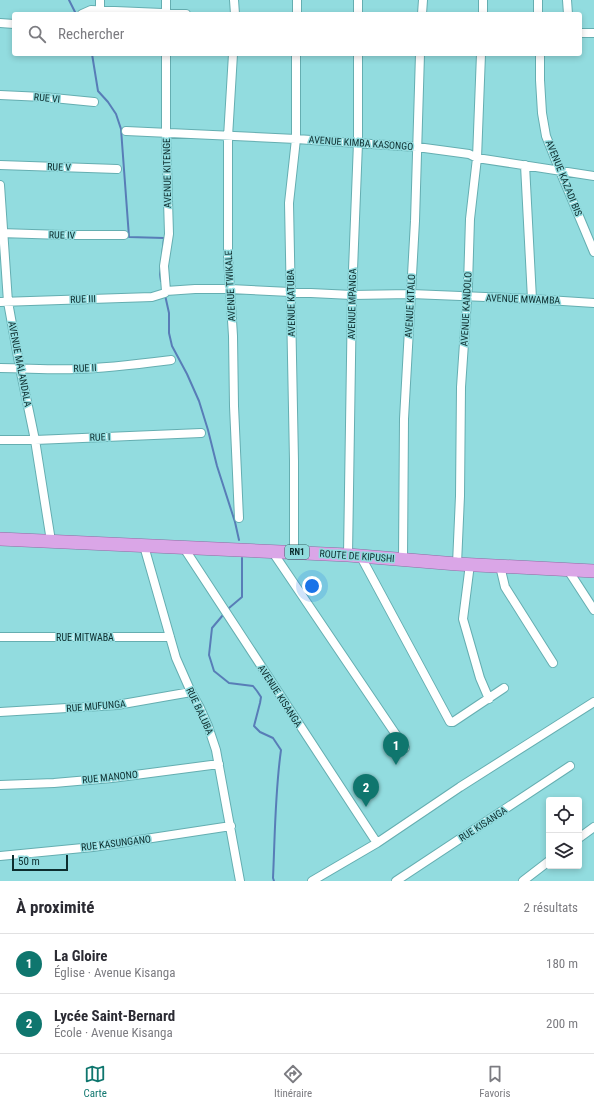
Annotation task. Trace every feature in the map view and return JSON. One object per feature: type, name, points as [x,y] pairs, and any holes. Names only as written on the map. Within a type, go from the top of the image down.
[{"type":"highway","name":"ROUTE DE KIPUSHI","points":[[0,539],[354,555],[463,564],[594,571]]},
{"type":"street","points":[[100,0],[100,10]]},
{"type":"street","points":[[166,0],[166,12]]},
{"type":"street","points":[[234,0],[235,12]]},
{"type":"street","points":[[297,0],[297,12]]},
{"type":"street","points":[[358,0],[358,12]]},
{"type":"street","points":[[422,0],[422,12]]},
{"type":"street","points":[[483,0],[483,12]]},
{"type":"street","points":[[538,0],[538,12]]},
{"type":"street","points":[[567,0],[568,12]]},
{"type":"street","points":[[86,12],[91,10],[100,10],[133,12]]},
{"type":"street","points":[[0,24],[12,24]]},
{"type":"street","points":[[582,33],[594,33]]},
{"type":"street","name":"AVENUE KITENGE","points":[[165,292],[164,266],[169,234],[166,133],[166,56]]},
{"type":"street","name":"AVENUE TWIKALE","points":[[233,56],[228,137],[228,250],[233,336],[235,435],[239,518]]},
{"type":"street","name":"AVENUE KATUBA","points":[[294,552],[294,461],[289,203],[296,139],[296,56]]},
{"type":"street","name":"AVENUE MPANGA","points":[[354,555],[352,295],[358,143],[358,56]]},
{"type":"street","name":"AVENUE KITALO","points":[[403,559],[404,419],[411,294],[420,56]]},
{"type":"street","name":"AVENUE KANDOLO","points":[[481,56],[477,158],[470,219],[461,387],[460,496],[463,564],[463,619],[480,678],[489,699]]},
{"type":"street","name":"AVENUE KAZADI BIS","points":[[540,56],[542,114],[546,136],[594,252]]},
{"type":"street","name":"RUE VI","points":[[0,95],[94,102]]},
{"type":"street","name":"AVENUE KIMBA KASONGO","points":[[126,131],[296,139],[417,147],[469,154],[477,158],[594,176]]},
{"type":"street","points":[[526,165],[532,299]]},
{"type":"street","name":"RUE V","points":[[0,166],[117,169]]},
{"type":"street","name":"AVENUE MALANDALA","points":[[0,185],[4,302],[35,440],[51,541]]},
{"type":"street","name":"RUE IV","points":[[2,233],[124,235]]},
{"type":"street","name":"AVENUE MWAMBA","points":[[165,292],[195,289],[230,289],[352,295],[411,294],[594,303]]},
{"type":"street","name":"RUE III","points":[[4,302],[152,297],[165,292]]},
{"type":"street","name":"RUE II","points":[[0,368],[42,370],[78,369],[129,366],[171,360]]},
{"type":"street","name":"RUE I","points":[[0,440],[35,440],[201,433]]},
{"type":"street","name":"RUE BALUBA","points":[[144,546],[176,658],[208,726],[219,764],[240,881]]},
{"type":"street","name":"AVENUE KISANGA","points":[[184,548],[377,843]]},
{"type":"street","points":[[272,551],[405,748]]},
{"type":"street","points":[[354,555],[449,721],[453,722],[504,688]]},
{"type":"street","points":[[500,566],[505,586],[553,663]]},
{"type":"street","points":[[568,570],[594,610]]},
{"type":"street","name":"RUE MITWABA","points":[[0,637],[170,637]]},
{"type":"street","name":"RUE MUFUNGA","points":[[0,712],[117,705],[191,692]]},
{"type":"street","points":[[312,881],[377,843],[460,787],[594,702]]},
{"type":"street","name":"RUE MANONO","points":[[0,785],[54,783],[112,778],[219,764]]},
{"type":"street","name":"RUE KISANGA","points":[[396,881],[570,766]]},
{"type":"street","name":"RUE KASUNGANO","points":[[0,856],[93,847],[231,826]]},
{"type":"street","points":[[582,836],[594,827]]},
{"type":"street","points":[[523,881],[546,863]]},
{"type":"waterway","points":[[69,0],[75,12]]},
{"type":"waterway","points":[[92,56],[98,91],[116,114],[121,129],[129,237],[164,238],[160,274],[161,281]]},
{"type":"waterway","points":[[165,295],[169,313],[169,333],[172,346],[199,401],[239,540]]},
{"type":"waterway","points":[[229,608],[242,597],[242,558]]},
{"type":"waterway","points":[[223,615],[212,628],[209,655],[214,671],[229,683],[253,686],[261,697],[254,726],[260,732],[273,738],[281,750],[276,814],[274,881]]},
{"type":"place","name":"La Gloire","points":[[396,765]]},
{"type":"place","name":"Lycée Saint-Bernard","points":[[366,807]]}]
